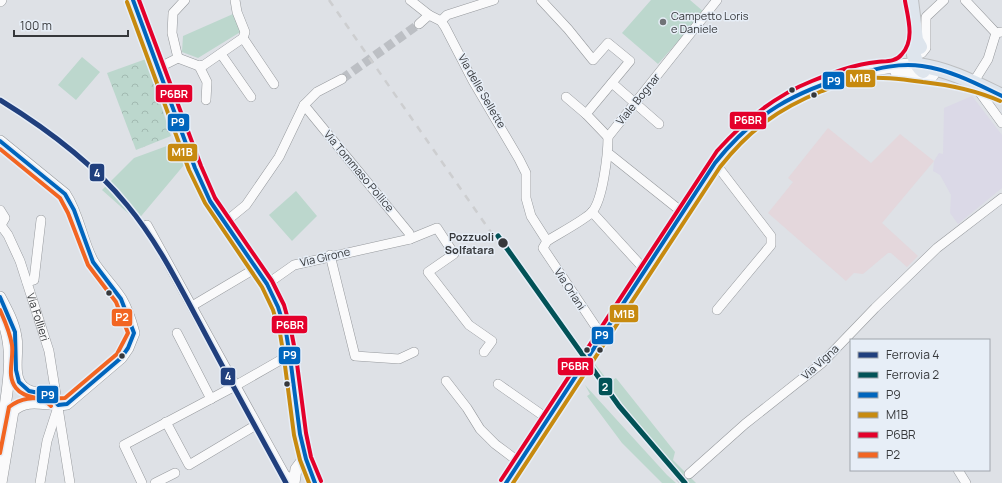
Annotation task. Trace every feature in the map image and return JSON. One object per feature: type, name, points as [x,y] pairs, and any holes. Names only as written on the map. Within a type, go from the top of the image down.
[{"type":"main road","points":[[133,0],[194,168],[210,201],[276,298],[284,318],[291,354],[298,424],[305,458],[315,483]]},
{"type":"main road","points":[[911,0],[917,52],[925,72],[932,75]]},
{"type":"main road","points":[[898,69],[917,52]]},
{"type":"main road","points":[[917,52],[946,71],[966,78],[973,83],[1002,96]]},
{"type":"main road","points":[[506,483],[715,163],[747,126],[773,107],[794,95],[847,76],[864,72],[870,74],[898,69],[965,83],[973,83]]},
{"type":"street","points":[[175,59],[172,33],[173,13],[185,0]]},
{"type":"street","points":[[158,68],[175,59],[199,66],[204,65],[243,38],[245,32],[237,12],[235,0]]},
{"type":"street","name":"Via delle Sellette","points":[[410,0],[429,15],[440,21],[460,53],[473,81],[526,173],[526,198],[530,216],[546,241]]},
{"type":"street","points":[[440,21],[447,15],[494,0]]},
{"type":"street","points":[[541,0],[568,29],[593,60],[608,43],[630,61],[586,114]]},
{"type":"street","points":[[917,52],[926,48],[926,17],[944,0]]},
{"type":"street","points":[[965,0],[999,33],[988,59],[973,83],[1002,123]]},
{"type":"street","name":"Viale Bognar","points":[[608,137],[712,2]]},
{"type":"street","points":[[419,24],[429,15]]},
{"type":"street","points":[[243,38],[274,84]]},
{"type":"street","points":[[221,54],[250,97]]},
{"type":"street","points":[[199,66],[207,82],[206,100]]},
{"type":"street","points":[[224,223],[246,205],[280,158],[304,106],[317,92],[342,79]]},
{"type":"street","points":[[612,84],[659,124]]},
{"type":"street","points":[[546,241],[592,212],[603,180],[608,153],[608,137],[586,114],[566,97]]},
{"type":"street","name":"Via Tommaso Pollice","points":[[304,106],[410,233],[410,239]]},
{"type":"street","points":[[0,142],[65,194],[75,210],[84,240],[93,262],[121,299],[134,333],[128,348],[121,358],[67,404],[52,401],[30,392],[20,383],[17,377],[18,346],[14,327],[0,297]]},
{"type":"street","points":[[608,153],[682,212]]},
{"type":"street","points":[[715,163],[771,236],[772,240],[770,245],[717,310]]},
{"type":"street","name":"Via Vigna","points":[[689,474],[745,424],[825,360],[874,308],[937,248],[1002,198]]},
{"type":"street","points":[[0,210],[4,218],[0,225]]},
{"type":"street","points":[[592,212],[645,270]]},
{"type":"street","points":[[27,282],[34,280],[40,220]]},
{"type":"street","name":"Via Follieri","points":[[0,225],[8,236],[27,282],[50,351],[52,401],[70,483]]},
{"type":"street","points":[[147,225],[256,425],[285,475],[294,481],[296,469],[305,458]]},
{"type":"street","name":"Via Girone","points":[[267,284],[294,265],[330,255],[410,239],[437,228],[454,254],[428,272],[468,325],[492,341],[484,352]]},
{"type":"street","name":"Via Oriani","points":[[546,241],[544,248],[602,336]]},
{"type":"street","points":[[330,255],[355,356],[399,359],[414,352]]},
{"type":"street","points":[[192,306],[256,268]]},
{"type":"street","points":[[0,314],[8,336],[10,359],[0,442]]},
{"type":"street","points":[[177,333],[211,399]]},
{"type":"street","points":[[142,483],[124,445],[235,386],[291,354]]},
{"type":"street","points":[[446,381],[467,408],[480,429],[495,444],[520,462]]},
{"type":"street","points":[[498,384],[548,419]]},
{"type":"street","points":[[2,483],[13,411],[27,403],[52,401]]},
{"type":"street","points":[[40,483],[52,401]]},
{"type":"street","points":[[166,422],[189,465],[256,425]]},
{"type":"street","points":[[959,471],[966,483]]},
{"type":"street","points":[[155,483],[175,473]]},
{"type":"shaded area","points":[[972,96],[1002,135],[1002,188],[958,224],[950,213],[951,195],[940,175],[933,171],[934,161],[939,153],[943,154],[944,108]]},
{"type":"shaded area","points":[[828,128],[871,163],[900,134],[934,161],[882,223],[918,256],[907,267],[891,253],[888,253],[863,274],[854,273],[846,281],[768,213],[793,182],[788,178]]},
{"type":"green space","name":"Campetto Loris e Daniele","points":[[651,0],[690,0],[704,12],[658,64],[622,33]]},
{"type":"green space","points":[[233,14],[242,31],[198,58],[182,52],[183,36]]},
{"type":"green space","points":[[82,57],[100,72],[76,100],[58,85]]},
{"type":"green space","points":[[146,59],[171,136],[136,150],[107,73]]},
{"type":"green space","points":[[175,143],[184,165],[137,221],[102,190],[134,158]]},
{"type":"green space","points":[[296,191],[317,216],[292,241],[269,215]]},
{"type":"green space","points":[[595,364],[609,382],[616,378],[675,452],[673,460],[696,483],[689,483],[639,426],[593,365]]},
{"type":"green space","points":[[585,385],[676,483],[662,483],[622,443],[587,396],[590,394]]},
{"type":"tunnel","points":[[342,79],[419,24]]},
{"type":"tunnel","points":[[679,483],[689,474]]},
{"type":"railway","points":[[329,0],[495,238]]},
{"type":"rail line","name":"4","points":[[0,100],[68,147],[113,189],[138,219],[175,278],[286,483]]},
{"type":"rail line","name":"2","points":[[498,236],[619,406],[685,483]]},
{"type":"transit line","name":"P9","points":[[133,0],[195,168],[210,201],[267,284],[278,307],[286,332],[300,434],[306,459],[315,483]]},
{"type":"transit line","name":"P6BR","points":[[139,0],[201,166],[215,198],[272,281],[284,305],[296,356],[306,433],[311,457],[321,481]]},
{"type":"transit line","name":"P6BR","points":[[501,480],[717,151],[760,110],[798,87],[844,69],[869,63],[891,61],[900,57],[906,48],[910,29],[905,1]]},
{"type":"transit line","name":"M1B","points":[[127,2],[189,170],[205,203],[262,287],[273,310],[280,333],[294,435],[300,460],[309,483]]},
{"type":"transit line","name":"P9","points":[[506,483],[715,163],[745,130],[761,117],[795,96],[814,88],[856,74],[897,66],[914,65],[933,68],[964,78],[1002,96]]},
{"type":"transit line","name":"M1B","points":[[513,483],[720,167],[753,131],[792,105],[822,91],[856,79],[898,79],[943,85],[962,88],[1000,101]]},
{"type":"transit line","name":"P9","points":[[0,141],[65,194],[74,210],[93,262],[121,299],[134,333],[128,348],[121,358],[67,404],[58,405],[49,395],[29,391],[19,382],[16,370],[15,332],[0,297]]},
{"type":"transit line","name":"P2","points":[[0,149],[60,198],[68,213],[88,265],[116,302],[128,333],[117,354],[65,398],[36,398],[22,400],[9,407],[0,453]]},
{"type":"transit line","name":"P2","points":[[0,310],[12,345],[11,378],[13,383],[20,392],[43,400],[51,406]]},
{"type":"place","name":"Campetto Loris e Daniele","points":[[663,22]]},
{"type":"place","name":"Pozzuoli Solfatara","points":[[503,243]]}]
